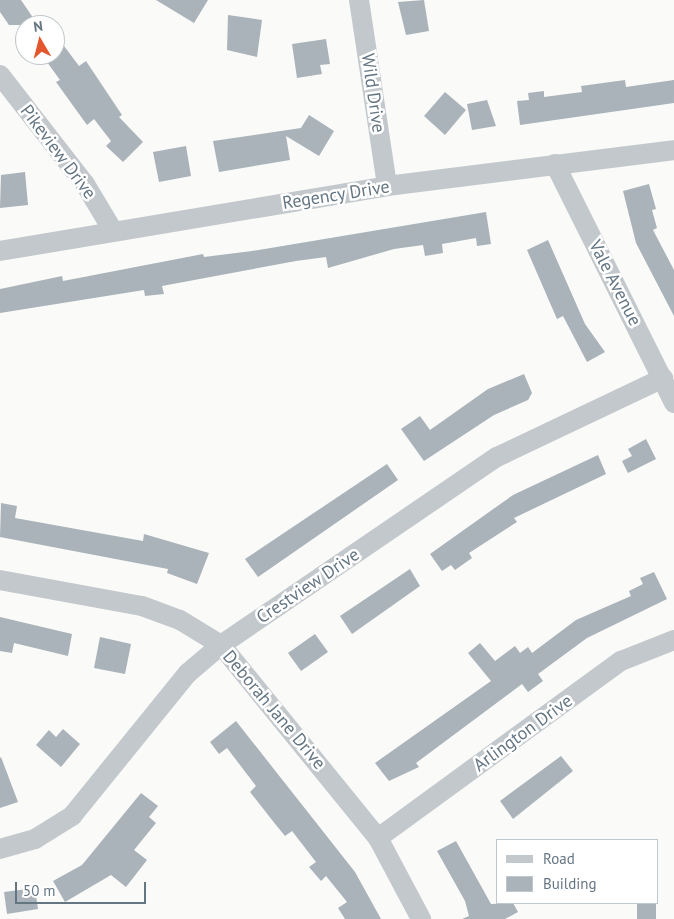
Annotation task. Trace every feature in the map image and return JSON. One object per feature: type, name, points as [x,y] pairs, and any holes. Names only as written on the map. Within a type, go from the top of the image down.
[{"type":"street","name":"Wild Drive","points":[[360,0],[387,186]]},
{"type":"street","name":"Pikeview Drive","points":[[0,75],[85,184],[113,231]]},
{"type":"street","name":"Regency Drive","points":[[0,251],[387,186],[674,150]]},
{"type":"street","name":"Vale Avenue","points":[[555,164],[674,403]]},
{"type":"street","name":"Crestview Drive","points":[[0,849],[35,839],[72,816],[188,673],[221,645],[497,457],[663,378]]},
{"type":"street","name":"Deborah Jane Drive","points":[[0,580],[142,606],[180,620],[221,645],[378,838],[420,919]]},
{"type":"street","name":"Arlington Drive","points":[[378,838],[621,661],[674,640]]},
{"type":"building","points":[[0,0],[21,0],[31,15],[15,15],[15,25],[9,25],[0,12]]},
{"type":"building","points":[[156,0],[208,0],[194,23]]},
{"type":"building","points":[[424,0],[429,31],[406,35],[398,2]]},
{"type":"building","points":[[228,15],[262,20],[257,57],[227,50]]},
{"type":"building","points":[[326,39],[330,64],[320,65],[322,74],[297,78],[292,44]]},
{"type":"building","points":[[65,47],[79,66],[86,61],[122,115],[119,117],[143,142],[123,162],[106,146],[111,141],[94,119],[87,125],[56,82],[60,80],[49,65],[65,65]]},
{"type":"building","points":[[625,80],[626,87],[674,80],[674,103],[520,125],[517,101],[529,100],[528,93],[544,91],[544,97],[582,92],[581,86]]},
{"type":"building","points":[[445,92],[466,110],[445,135],[424,116]]},
{"type":"building","points":[[487,100],[496,126],[472,130],[467,104]]},
{"type":"building","points":[[309,115],[334,131],[319,156],[286,136],[290,160],[219,172],[213,141],[301,128]]},
{"type":"building","points":[[186,146],[191,176],[159,182],[153,152]]},
{"type":"building","points":[[25,172],[28,205],[0,208],[1,175]]},
{"type":"building","points":[[649,184],[656,209],[652,210],[657,228],[653,230],[674,270],[674,316],[636,243],[623,191]]},
{"type":"building","points":[[486,212],[491,244],[477,246],[476,238],[442,244],[443,253],[425,256],[423,245],[394,249],[328,268],[326,257],[296,261],[162,286],[164,294],[145,296],[144,290],[0,313],[0,289],[62,276],[63,281],[203,254],[204,257],[252,251]]},
{"type":"building","points":[[548,240],[585,324],[605,352],[587,362],[563,316],[557,319],[527,250]]},
{"type":"building","points":[[524,374],[532,393],[528,400],[494,415],[424,461],[401,429],[420,416],[430,430],[488,389]]},
{"type":"building","points":[[646,439],[656,459],[628,473],[622,461],[632,456],[628,449]]},
{"type":"building","points":[[598,455],[606,474],[514,518],[517,522],[469,553],[472,558],[455,570],[451,565],[442,571],[430,554],[513,495]]},
{"type":"building","points":[[387,464],[398,480],[258,577],[245,559]]},
{"type":"building","points":[[1,503],[17,506],[15,518],[143,541],[144,534],[209,553],[197,584],[167,573],[168,569],[0,537]]},
{"type":"building","points":[[410,569],[420,586],[352,634],[340,616]]},
{"type":"building","points":[[654,572],[667,599],[587,638],[538,674],[543,681],[528,692],[522,684],[416,763],[419,767],[389,781],[375,763],[491,681],[468,653],[480,643],[495,661],[515,646],[520,653],[528,647],[532,653],[576,620],[631,596],[629,591],[643,584],[640,578]]},
{"type":"building","points":[[0,617],[72,634],[68,656],[14,643],[12,653],[0,651]]},
{"type":"building","points":[[315,634],[328,652],[301,671],[288,653]]},
{"type":"building","points":[[100,637],[131,644],[125,674],[94,668]]},
{"type":"building","points":[[236,721],[355,872],[381,919],[345,919],[338,908],[347,902],[326,876],[321,881],[309,867],[316,862],[292,831],[285,836],[250,792],[256,786],[227,748],[219,754],[210,742]]},
{"type":"building","points":[[63,729],[80,744],[61,767],[36,745],[49,730],[56,737]]},
{"type":"building","points":[[561,756],[573,771],[513,819],[500,801]]},
{"type":"building","points":[[0,758],[18,802],[0,808]]},
{"type":"building","points":[[141,793],[158,806],[149,817],[156,823],[134,850],[147,860],[126,887],[111,875],[65,902],[53,881],[82,865]]},
{"type":"building","points":[[456,841],[491,904],[514,904],[518,912],[505,919],[462,919],[469,916],[465,901],[437,851]]},
{"type":"building","points":[[35,888],[38,909],[7,914],[4,892]]},
{"type":"building","points":[[637,904],[656,904],[656,919],[637,919]]}]
